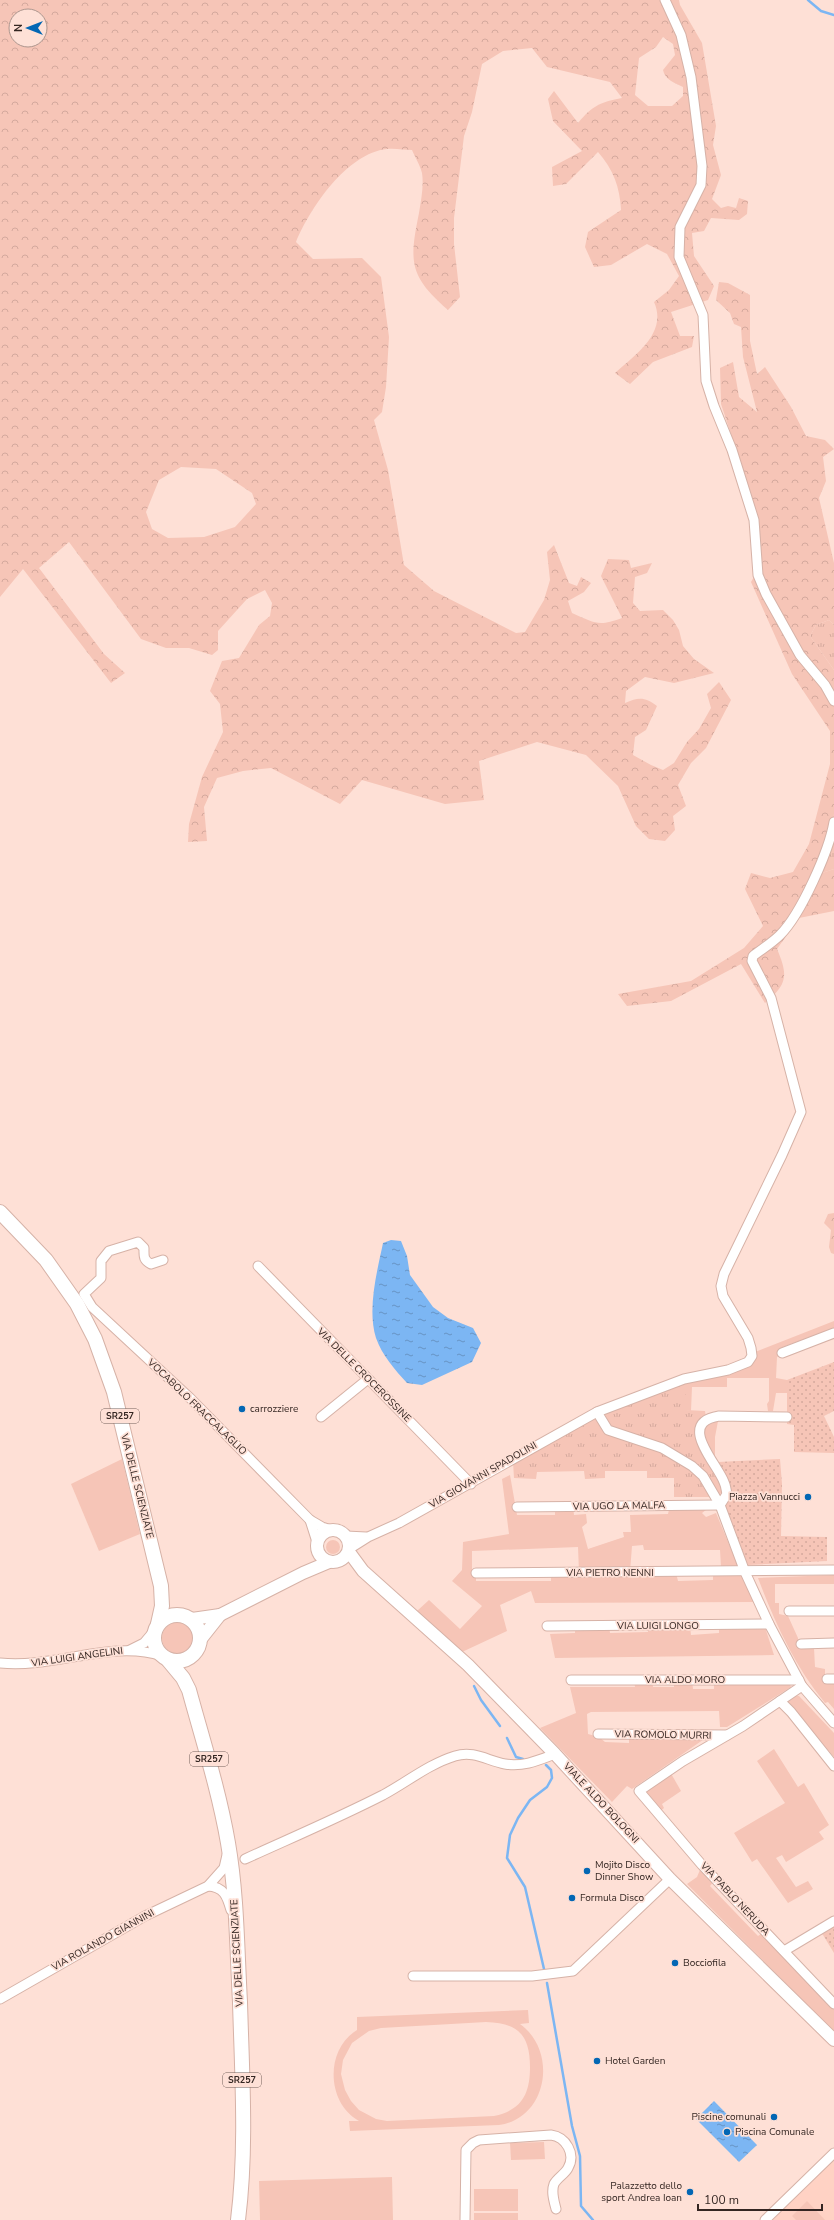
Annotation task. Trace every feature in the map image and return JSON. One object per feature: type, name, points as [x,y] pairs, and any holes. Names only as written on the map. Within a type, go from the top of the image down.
[{"type":"main road","name":"VIA DELLE SCIENZIATE","points":[[0,1212],[46,1260],[77,1304],[95,1339],[114,1392],[161,1586],[162,1606],[156,1627]]},
{"type":"main road","points":[[156,1627],[170,1615],[188,1617],[220,1615],[303,1573],[344,1559],[349,1550],[346,1536],[337,1530],[331,1530],[322,1534],[303,1573]]},
{"type":"main road","points":[[317,1546],[320,1556],[333,1562]]},
{"type":"main road","name":"VIALE ALDO BOLOGNI","points":[[349,1550],[363,1571],[468,1665],[555,1754],[670,1879],[834,2040]]},
{"type":"main road","name":"VIALE ALDO BOLOGNI","points":[[333,1562],[350,1565],[363,1571]]},
{"type":"main road","name":"VIA DELLE SCIENZIATE","points":[[161,1586],[169,1602],[188,1617]]},
{"type":"main road","points":[[201,1639],[220,1615]]},
{"type":"main road","name":"SR257","points":[[188,1617],[199,1628],[201,1639],[195,1653]]},
{"type":"main road","name":"SR257","points":[[156,1627],[155,1644],[165,1658]]},
{"type":"main road","name":"VIA DELLE SCIENZIATE","points":[[189,1690],[189,1673],[195,1653]]},
{"type":"main road","points":[[165,1658],[183,1661],[195,1653]]},
{"type":"main road","name":"VIA DELLE SCIENZIATE","points":[[165,1658],[183,1678],[189,1690],[226,1828],[232,1872],[237,1939],[243,2117],[238,2220]]},
{"type":"street","points":[[665,0],[681,35],[691,77],[702,166],[701,185],[680,227],[679,257],[703,315],[706,381],[714,406],[732,450],[754,520],[758,575],[766,594],[800,655],[825,685],[834,701]]},
{"type":"street","name":"VIA GIOVANNI SPADOLINI","points":[[349,1550],[368,1537],[399,1523],[471,1484],[598,1412],[684,1379],[741,1366],[748,1362],[752,1356],[748,1338],[723,1296],[721,1286],[724,1274],[782,1155],[801,1112],[773,1004],[752,961],[753,956],[780,935],[790,923],[815,877],[831,836],[834,822]]},
{"type":"street","name":"VOCABOLO FRACCALAGLIO","points":[[163,1260],[151,1264],[146,1262],[144,1258],[144,1248],[138,1242],[109,1251],[101,1261],[101,1278],[84,1294],[92,1307],[190,1398],[310,1520]]},
{"type":"street","name":"VIA DELLE CROCEROSSINE","points":[[258,1266],[471,1484]]},
{"type":"street","points":[[782,1353],[834,1333]]},
{"type":"street","points":[[321,1417],[368,1379]]},
{"type":"street","points":[[598,1412],[608,1430],[662,1448],[692,1466],[709,1485],[720,1505],[745,1572],[769,1624],[800,1683],[834,1723]]},
{"type":"street","points":[[720,1505],[727,1494],[725,1482],[704,1450],[699,1434],[702,1424],[710,1418],[719,1416],[787,1417]]},
{"type":"street","name":"VIA UGO LA MALFA","points":[[517,1507],[720,1505]]},
{"type":"street","points":[[310,1520],[331,1530]]},
{"type":"street","points":[[310,1520],[317,1546]]},
{"type":"street","name":"VIA GIOVANNI SPADOLINI","points":[[346,1536],[368,1537]]},
{"type":"street","name":"VIA PIETRO NENNI","points":[[476,1573],[745,1572],[834,1570]]},
{"type":"street","points":[[789,1611],[834,1611]]},
{"type":"street","name":"VIA LUIGI LONGO","points":[[547,1626],[769,1624]]},
{"type":"street","name":"VIA LUIGI ANGELINI","points":[[130,1650],[144,1643],[156,1627]]},
{"type":"street","points":[[801,1644],[834,1643]]},
{"type":"street","name":"VIA LUIGI ANGELINI","points":[[0,1663],[34,1664],[130,1650],[150,1652],[165,1658]]},
{"type":"street","name":"VIA ALDO MORO","points":[[571,1680],[800,1683]]},
{"type":"street","name":"VIA ROMOLO MURRI","points":[[639,1791],[683,1761],[728,1735],[780,1701],[800,1683]]},
{"type":"street","points":[[780,1701],[791,1712],[834,1766]]},
{"type":"street","name":"VIA ROMOLO MURRI","points":[[598,1734],[728,1735]]},
{"type":"street","points":[[245,1859],[382,1796],[424,1770],[452,1757],[474,1754],[500,1763],[516,1765],[530,1763],[555,1754]]},
{"type":"street","name":"VIA PABLO NERUDA","points":[[639,1791],[702,1865],[834,2004]]},
{"type":"street","name":"VIA ROLANDO GIANNINI","points":[[0,1999],[144,1916],[208,1886],[224,1868],[226,1855],[226,1828]]},
{"type":"street","points":[[413,1976],[532,1976],[574,1971],[670,1879]]},
{"type":"street","points":[[208,1886],[221,1889],[227,1897],[237,1939]]},
{"type":"street","points":[[784,1951],[834,1921]]},
{"type":"street","points":[[465,2220],[466,2150],[472,2143],[484,2139],[552,2135],[559,2137],[566,2142],[570,2149],[570,2162],[554,2188],[556,2209]]},
{"type":"street","points":[[765,2220],[834,2153]]},
{"type":"shaded area","points":[[834,2153],[834,2220],[765,2220]]},
{"type":"green space","points":[[0,0],[679,0],[680,5],[702,43],[716,126],[713,145],[721,175],[712,199],[721,208],[728,206],[736,208],[739,198],[748,201],[747,214],[739,220],[711,218],[704,231],[692,233],[694,256],[714,286],[708,300],[671,312],[680,336],[694,336],[692,347],[653,362],[630,384],[615,373],[640,351],[653,333],[657,324],[657,313],[654,302],[669,290],[679,276],[667,254],[647,244],[611,265],[594,267],[585,247],[588,232],[621,210],[617,186],[612,172],[598,152],[566,184],[553,186],[552,167],[582,151],[553,121],[548,99],[554,91],[578,123],[588,112],[598,105],[622,98],[610,82],[547,67],[532,48],[503,51],[482,64],[472,112],[464,136],[454,218],[454,244],[460,297],[448,310],[426,287],[419,277],[415,267],[413,256],[414,244],[423,178],[420,167],[412,150],[387,149],[372,153],[358,160],[344,171],[320,199],[302,228],[296,242],[313,259],[362,258],[381,277],[389,337],[386,387],[382,412],[374,420],[388,470],[404,565],[434,591],[516,633],[525,632],[544,600],[550,580],[547,552],[554,545],[569,583],[577,586],[581,577],[591,583],[584,592],[568,601],[572,613],[597,623],[614,621],[622,618],[601,576],[608,559],[629,560],[631,568],[652,563],[647,573],[635,577],[633,603],[640,611],[663,610],[673,620],[679,630],[683,646],[694,659],[714,673],[674,683],[645,677],[626,691],[625,703],[642,699],[657,706],[646,730],[635,737],[633,755],[663,770],[674,763],[687,742],[699,729],[711,708],[707,694],[719,682],[731,700],[706,748],[691,763],[678,785],[686,806],[673,816],[675,830],[665,841],[649,839],[636,826],[618,786],[586,755],[537,742],[479,761],[484,800],[445,804],[362,780],[340,804],[271,768],[243,771],[217,778],[204,807],[207,841],[188,842],[189,824],[202,777],[223,732],[220,704],[210,691],[222,661],[239,658],[259,625],[270,616],[272,603],[265,590],[247,599],[218,631],[218,650],[212,655],[189,648],[166,648],[141,639],[69,542],[39,568],[104,654],[125,673],[111,683],[23,569],[0,597]],"holes":[[[663,37],[673,44],[675,55],[663,70],[664,73],[668,79],[683,87],[683,96],[672,106],[648,106],[635,95],[639,58],[656,47]],[[181,467],[216,469],[252,493],[256,504],[235,527],[204,537],[168,538],[152,529],[146,512],[159,480]]]},
{"type":"green space","points":[[719,282],[728,283],[750,295],[750,341],[757,374],[765,367],[791,407],[806,436],[825,440],[834,449],[823,457],[826,481],[819,498],[834,563],[834,625],[829,620],[816,625],[810,636],[834,670],[834,814],[822,873],[834,869],[834,911],[799,918],[777,949],[783,966],[784,979],[778,990],[765,1003],[741,964],[671,1001],[627,1006],[618,994],[691,981],[744,948],[763,926],[745,889],[751,873],[770,878],[793,872],[809,844],[830,764],[830,731],[792,674],[751,582],[762,563],[758,516],[721,404],[720,368],[733,362],[739,397],[757,412],[743,357],[741,327],[734,324],[730,313],[716,300]]},
{"type":"green space","points":[[829,620],[834,625],[834,670],[810,636],[816,625]]},
{"type":"green space","points":[[834,814],[834,869],[822,873]]},
{"type":"green space","points":[[834,1213],[834,1254],[831,1253],[829,1247],[831,1230],[824,1223],[828,1214]]},
{"type":"green space","points":[[834,1321],[834,1328],[780,1348],[782,1353],[777,1357],[776,1378],[787,1380],[788,1393],[776,1393],[773,1411],[768,1411],[767,1404],[769,1401],[769,1378],[727,1378],[727,1387],[692,1387],[691,1411],[686,1410],[686,1381],[734,1371],[755,1352]]},
{"type":"green space","points":[[834,1362],[834,1411],[824,1416],[834,1437],[834,1453],[794,1452],[794,1425],[787,1424],[787,1380]]},
{"type":"green space","points":[[686,1381],[686,1410],[705,1411],[706,1417],[700,1422],[723,1491],[719,1495],[708,1479],[685,1457],[659,1444],[611,1426],[605,1415],[609,1410]]},
{"type":"green space","points":[[719,1416],[715,1437],[715,1456],[709,1449],[704,1439],[704,1431],[705,1426]]},
{"type":"green space","points":[[596,1417],[605,1432],[652,1447],[679,1461],[691,1470],[702,1482],[712,1497],[674,1497],[674,1478],[647,1478],[647,1471],[605,1471],[605,1478],[585,1479],[584,1471],[537,1472],[536,1479],[514,1478],[513,1462]]},
{"type":"green space","points":[[122,1459],[140,1534],[99,1551],[71,1484]]},
{"type":"green space","points":[[780,1459],[782,1484],[781,1536],[827,1537],[827,1561],[748,1565],[724,1506],[728,1481],[718,1462]]},
{"type":"green space","points":[[510,1475],[517,1515],[555,1515],[555,1506],[573,1506],[574,1515],[586,1514],[587,1523],[582,1527],[588,1549],[624,1537],[623,1532],[631,1532],[630,1515],[668,1514],[670,1505],[705,1505],[706,1510],[702,1513],[706,1517],[716,1513],[738,1566],[721,1567],[720,1550],[644,1550],[643,1545],[632,1546],[630,1572],[676,1573],[678,1581],[713,1580],[713,1572],[740,1572],[754,1602],[535,1603],[531,1591],[500,1605],[507,1631],[462,1652],[417,1611],[429,1600],[460,1629],[482,1606],[452,1581],[462,1570],[463,1542],[509,1534],[502,1479]],"holes":[[[578,1547],[579,1572],[551,1573],[551,1581],[476,1581],[476,1573],[472,1572],[472,1551]]]},
{"type":"green space","points":[[330,1540],[336,1540],[340,1544],[340,1550],[336,1554],[330,1554],[326,1550],[326,1544]]},
{"type":"green space","points":[[834,1575],[834,1584],[775,1584],[775,1603],[779,1603],[779,1614],[788,1616],[798,1638],[798,1647],[814,1648],[815,1667],[825,1669],[825,1681],[834,1681],[834,1709],[828,1702],[825,1703],[814,1689],[795,1659],[778,1627],[758,1578]]},
{"type":"green space","points":[[175,1622],[181,1622],[191,1629],[194,1638],[193,1644],[187,1651],[181,1654],[175,1654],[165,1647],[162,1641],[162,1635],[169,1625]]},
{"type":"green space","points":[[764,1624],[774,1655],[555,1658],[550,1634],[575,1633],[575,1626],[609,1626],[610,1633],[648,1632],[648,1626],[690,1626],[691,1635],[719,1633],[719,1625]]},
{"type":"green space","points":[[634,1680],[652,1680],[653,1687],[674,1687],[674,1680],[692,1680],[693,1689],[714,1689],[714,1680],[788,1680],[791,1687],[727,1727],[720,1727],[719,1711],[591,1712],[587,1714],[588,1734],[599,1737],[605,1742],[629,1743],[629,1734],[710,1735],[632,1789],[627,1786],[612,1802],[540,1728],[576,1713],[570,1687],[635,1687]]},
{"type":"green space","points":[[794,1695],[799,1696],[834,1733],[834,1757],[788,1704],[787,1701]]},
{"type":"green space","points":[[774,1749],[798,1787],[804,1783],[829,1825],[819,1832],[824,1839],[786,1862],[782,1855],[776,1858],[796,1887],[808,1881],[813,1889],[788,1903],[757,1859],[752,1862],[734,1833],[785,1803],[757,1761]]},
{"type":"green space","points":[[669,1770],[681,1791],[662,1804],[664,1808],[658,1813],[639,1791]]},
{"type":"green space","points":[[702,1865],[716,1879],[710,1886],[758,1936],[765,1931],[834,2004],[834,2032],[687,1884],[697,1877]]},
{"type":"green space","points":[[834,1921],[834,1953],[820,1930]]},
{"type":"green space","points":[[528,2010],[529,2023],[520,2024],[532,2036],[540,2050],[543,2066],[542,2082],[537,2097],[528,2110],[516,2120],[499,2125],[350,2131],[349,2121],[359,2121],[348,2113],[340,2102],[335,2089],[334,2076],[335,2062],[339,2050],[347,2039],[357,2030],[357,2017]],"holes":[[[486,2022],[497,2023],[514,2028],[525,2039],[528,2047],[530,2077],[526,2093],[518,2105],[511,2110],[494,2116],[387,2121],[376,2119],[359,2110],[351,2101],[345,2090],[341,2074],[343,2060],[352,2043],[369,2031],[381,2028]]]},
{"type":"green space","points":[[544,2142],[545,2159],[511,2160],[510,2143]]},
{"type":"green space","points":[[392,2177],[393,2220],[260,2220],[259,2181]]},
{"type":"green space","points":[[474,2189],[518,2189],[518,2211],[474,2211]]},
{"type":"green space","points":[[807,2201],[825,2220],[796,2220],[792,2216]]},
{"type":"green space","points":[[474,2213],[518,2213],[518,2220],[474,2220]]},
{"type":"water","points":[[391,1240],[401,1241],[407,1256],[410,1275],[433,1307],[448,1318],[473,1328],[481,1343],[472,1362],[422,1385],[407,1383],[398,1373],[382,1350],[376,1338],[373,1327],[372,1315],[374,1290],[378,1266],[383,1243]]},
{"type":"water","name":"Piscina Comunale","points":[[714,2101],[757,2145],[739,2162],[696,2119]]},
{"type":"waterway","points":[[808,0],[821,11],[834,15]]},
{"type":"waterway","points":[[474,1686],[481,1700],[500,1726]]},
{"type":"waterway","points":[[507,1738],[516,1757],[523,1759]]},
{"type":"waterway","points":[[544,1969],[525,1887],[507,1858],[510,1835],[518,1818],[530,1800],[547,1787],[552,1778],[551,1770],[546,1765]]},
{"type":"waterway","points":[[547,1983],[572,2126],[580,2156],[581,2206],[593,2220]]},
{"type":"place","name":"carrozziere","points":[[242,1409]]},
{"type":"place","name":"Piazza Vannucci","points":[[808,1497]]},
{"type":"place","name":"Mojito Disco Dinner Show","points":[[587,1871]]},
{"type":"place","name":"Formula Disco","points":[[572,1898]]},
{"type":"place","name":"Bocciofila","points":[[675,1963]]},
{"type":"place","name":"Hotel Garden","points":[[597,2061]]},
{"type":"place","name":"Piscine comunali","points":[[774,2117]]},
{"type":"place","name":"Piscina Comunale","points":[[727,2132]]},
{"type":"place","name":"Palazzetto dello sport Andrea Ioan","points":[[690,2192]]}]
